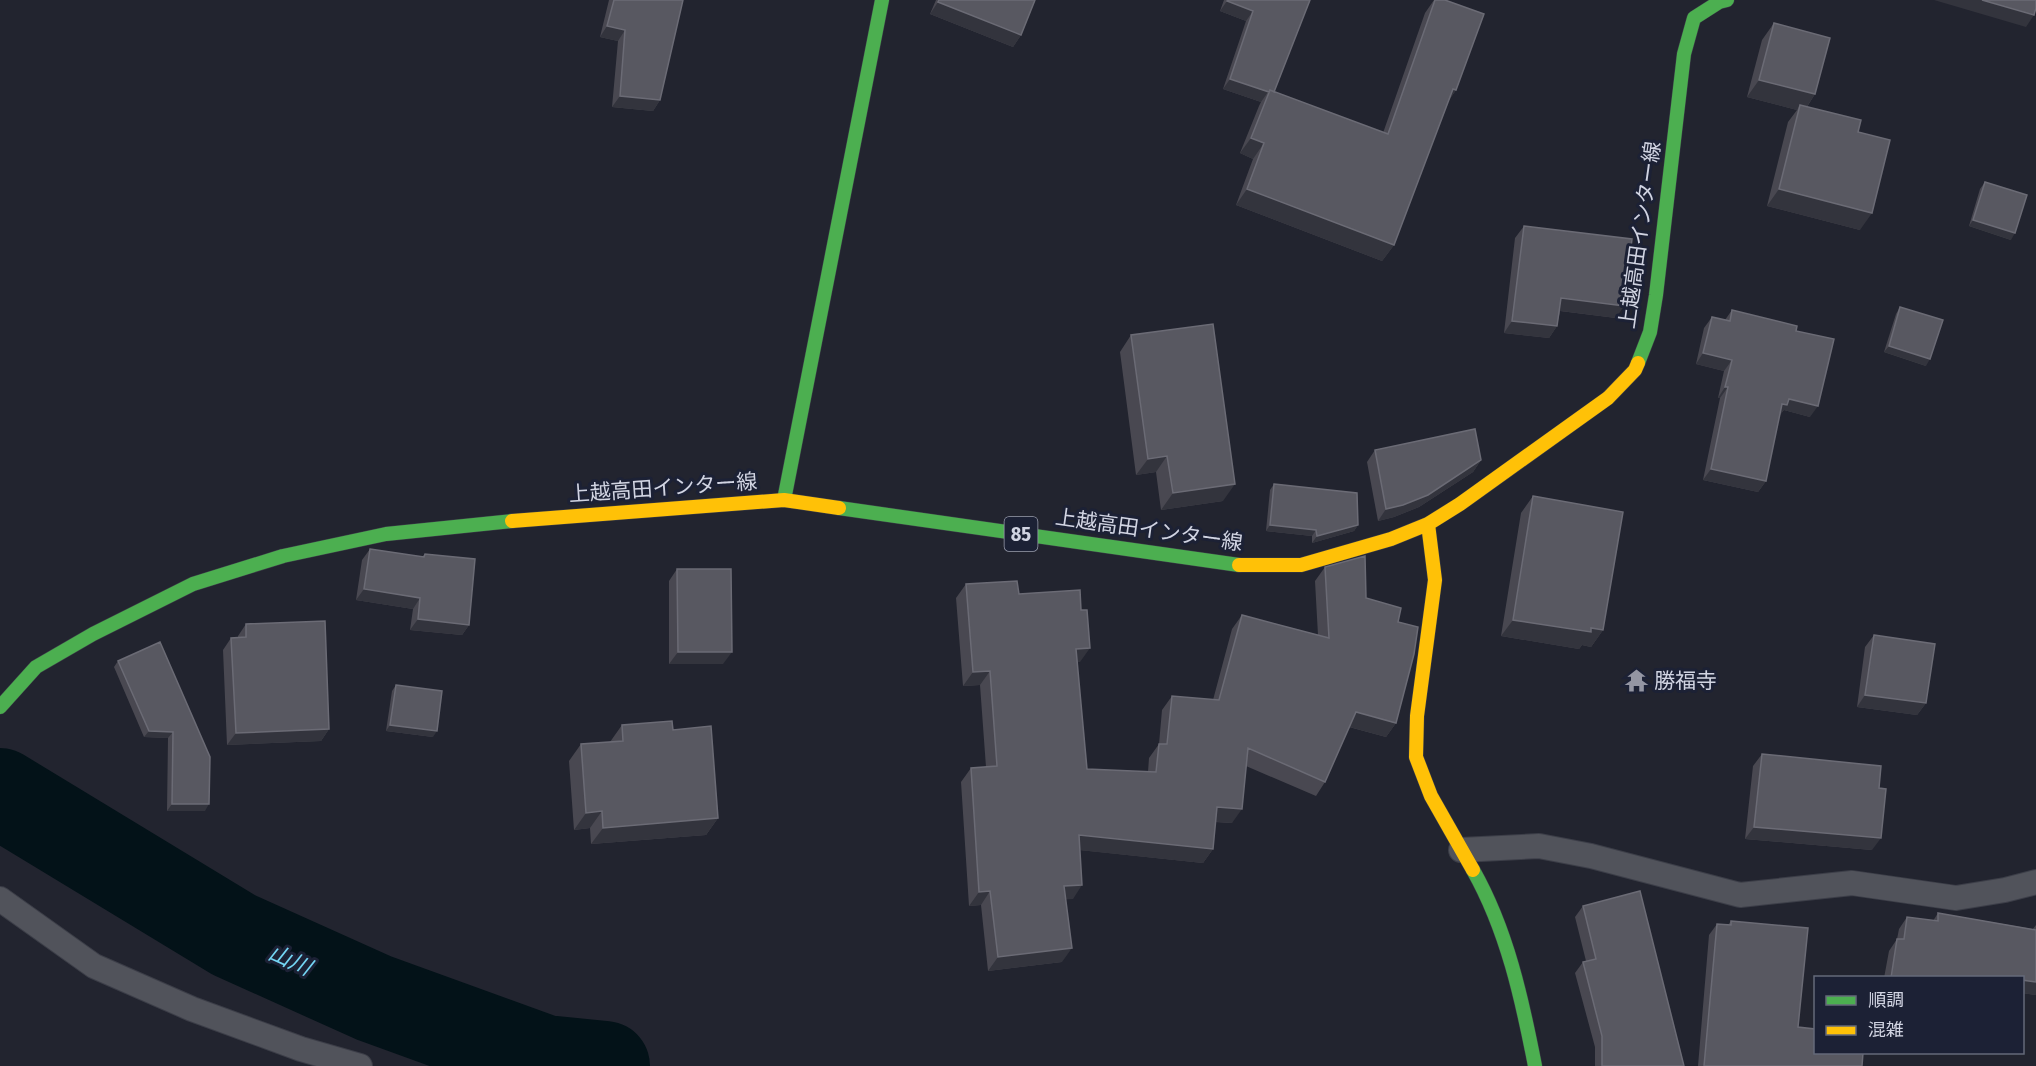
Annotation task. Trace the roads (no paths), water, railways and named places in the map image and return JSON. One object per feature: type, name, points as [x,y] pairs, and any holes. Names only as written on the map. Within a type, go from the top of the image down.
[{"type":"main road","points":[[784,500],[882,0]]},
{"type":"main road","name":"上越高田インター線","points":[[0,706],[36,667],[93,634],[193,584],[283,556],[386,534],[505,522],[784,500],[1242,566],[1301,565],[1390,539],[1428,524],[1460,504],[1608,398],[1635,370],[1650,332],[1656,295],[1684,54],[1694,18],[1719,2],[1727,0]]},
{"type":"main road","points":[[1428,524],[1435,580],[1417,716],[1416,757],[1431,796],[1478,879],[1500,929],[1523,1005],[1535,1066]]},
{"type":"lane","points":[[1461,850],[1539,846],[1591,856],[1740,895],[1852,883],[1956,898],[2006,890],[2036,882]]},
{"type":"lane","points":[[0,899],[94,966],[192,1009],[301,1049],[360,1066]]},
{"type":"waterway","name":"山川","points":[[0,793],[234,935],[374,998],[545,1060],[605,1066]]},
{"type":"place","name":"勝福寺","points":[[1636,681]]}]
